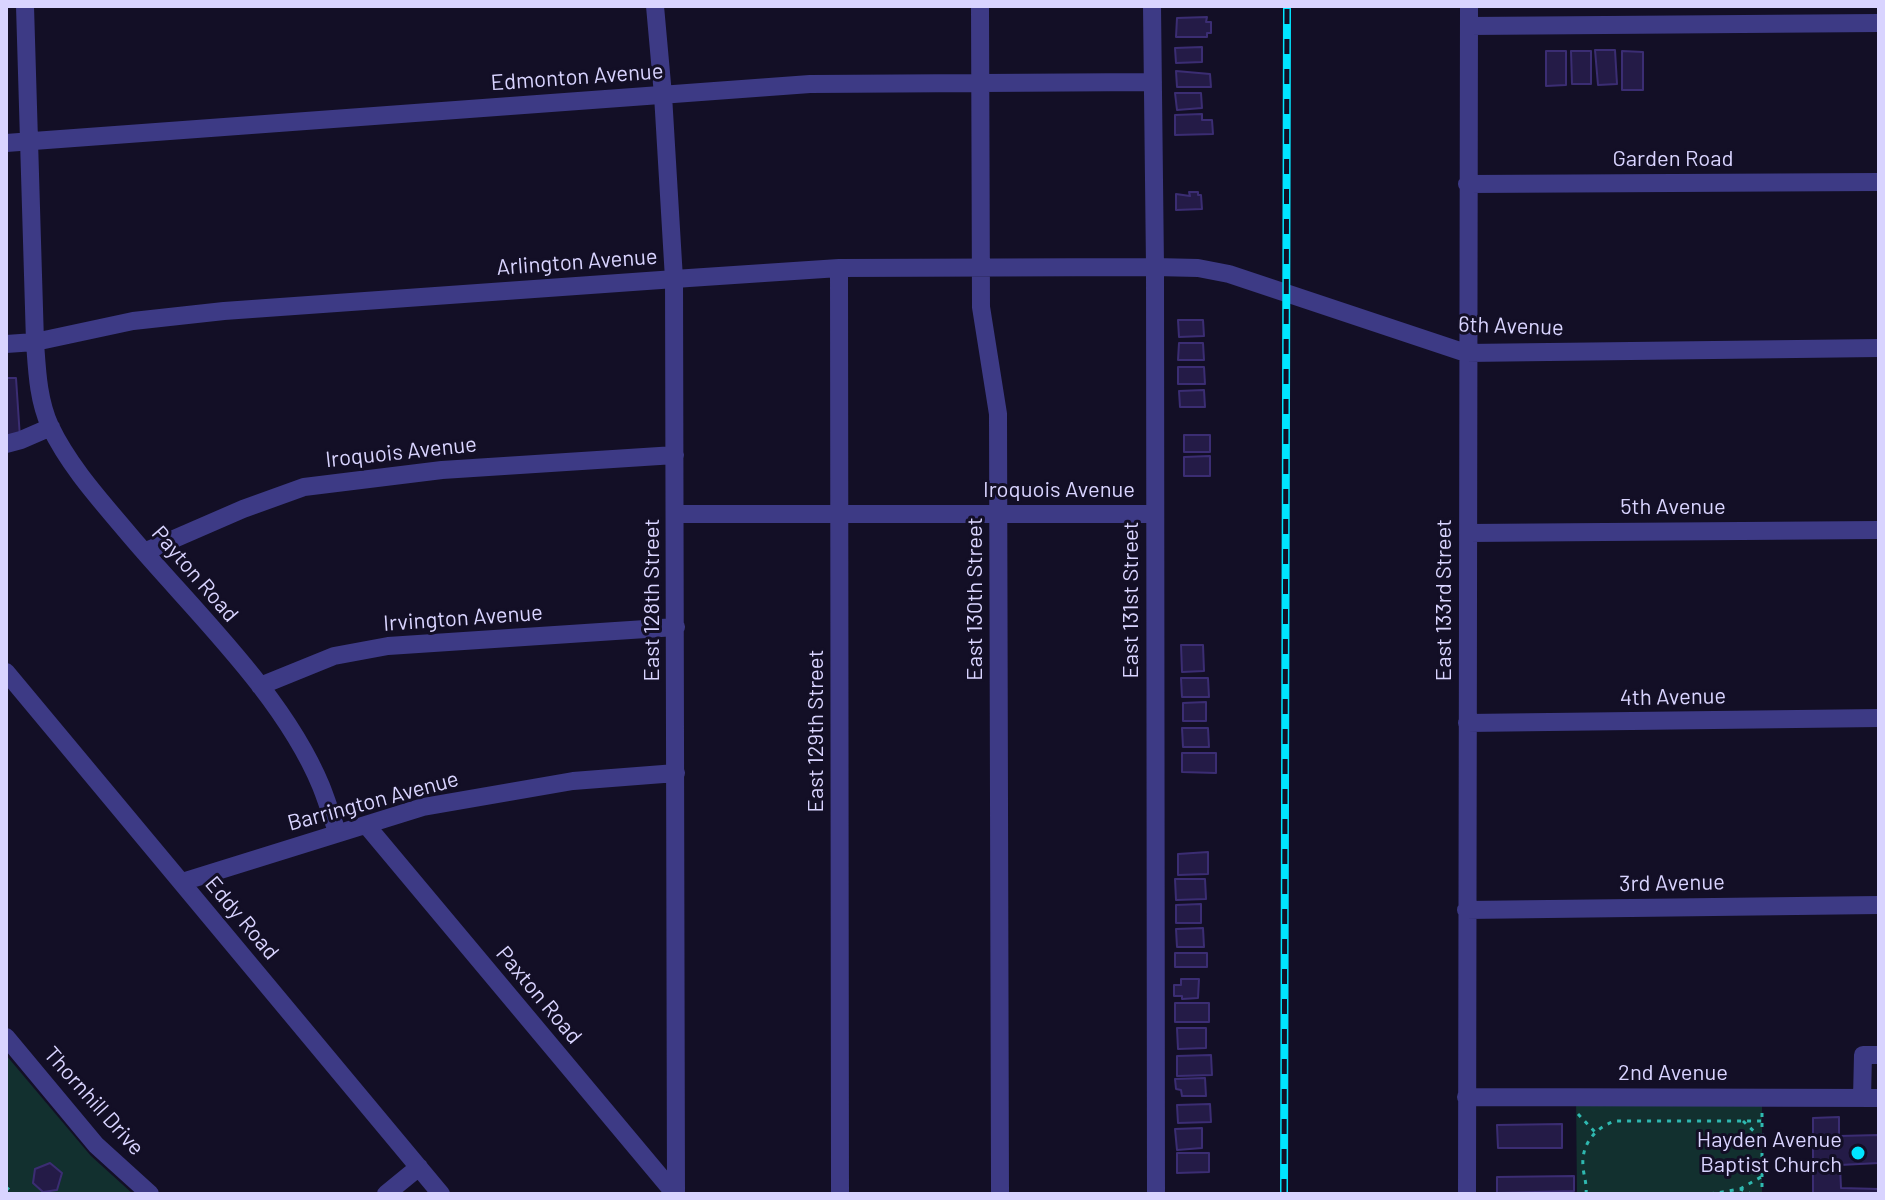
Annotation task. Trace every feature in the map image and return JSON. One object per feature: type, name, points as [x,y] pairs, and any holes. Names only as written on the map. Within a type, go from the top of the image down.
[{"type":"street","name":"Payton Road","points":[[25,6],[35,342],[39,386],[51,427],[70,462],[260,686],[321,784],[337,832]]},
{"type":"street","name":"East 128th Street","points":[[655,6],[674,279],[675,1194]]},
{"type":"street","name":"East 130th Street","points":[[980,6],[981,307],[998,414],[1000,1194]]},
{"type":"street","name":"East 131st Street","points":[[1152,6],[1156,1194]]},
{"type":"street","name":"East 133rd Street","points":[[1467,1194],[1466,353],[1469,6]]},
{"type":"street","points":[[1469,26],[1879,23]]},
{"type":"street","name":"Edmonton Avenue","points":[[6,143],[810,84],[1153,82]]},
{"type":"street","name":"Garden Road","points":[[1467,184],[1879,182]]},
{"type":"street","name":"Arlington Avenue","points":[[6,344],[35,342],[133,321],[224,311],[674,279],[839,268],[1155,267]]},
{"type":"street","name":"6th Avenue","points":[[1155,267],[1198,268],[1229,274],[1466,353],[1879,348]]},
{"type":"street","name":"East 129th Street","points":[[839,268],[840,1194]]},
{"type":"street","points":[[6,444],[51,427]]},
{"type":"street","name":"Iroquois Avenue","points":[[144,552],[243,509],[304,487],[442,470],[675,455]]},
{"type":"street","name":"Iroquois Avenue","points":[[676,514],[1155,514]]},
{"type":"street","name":"5th Avenue","points":[[1468,533],[1879,530]]},
{"type":"street","name":"Irvington Avenue","points":[[260,686],[334,656],[388,646],[676,627]]},
{"type":"street","name":"Eddy Road","points":[[6,672],[441,1194]]},
{"type":"street","name":"4th Avenue","points":[[1467,723],[1879,718]]},
{"type":"street","name":"Barrington Avenue","points":[[182,882],[423,807],[573,781],[676,773]]},
{"type":"street","name":"Paxton Road","points":[[367,826],[675,1194]]},
{"type":"street","name":"3rd Avenue","points":[[1466,910],[1879,905]]},
{"type":"street","name":"Thornhill Drive","points":[[6,1037],[96,1145],[150,1194]]},
{"type":"street","points":[[1871,1098],[1863,1055],[1879,1055]]},
{"type":"street","name":"2nd Avenue","points":[[1466,1097],[1871,1098]]},
{"type":"street","points":[[386,1194],[419,1167]]},
{"type":"path","points":[[1762,1113],[1762,1194]]},
{"type":"path","points":[[1578,1114],[1595,1132]]},
{"type":"path","points":[[1586,1194],[1584,1154],[1595,1132],[1615,1121],[1762,1121]]},
{"type":"path","points":[[1743,1121],[1762,1140]]},
{"type":"path","points":[[1710,1194],[1740,1189],[1762,1176]]},
{"type":"path","points":[[6,1187],[14,1194]]},
{"type":"path","points":[[1740,1189],[1751,1194]]},
{"type":"green space","points":[[6,1055],[91,1156],[133,1194],[6,1194]]},
{"type":"green space","points":[[1576,1097],[1762,1098],[1762,1194],[1577,1194]]},
{"type":"building","points":[[1207,17],[1206,22],[1211,22],[1211,33],[1207,33],[1207,37],[1176,37],[1177,18]]},
{"type":"building","points":[[1202,47],[1202,62],[1176,63],[1175,48]]},
{"type":"building","points":[[1595,50],[1615,50],[1617,84],[1598,85]]},
{"type":"building","points":[[1546,51],[1566,51],[1566,85],[1546,86]]},
{"type":"building","points":[[1571,51],[1591,51],[1591,84],[1572,84]]},
{"type":"building","points":[[1622,51],[1643,52],[1643,90],[1622,90]]},
{"type":"building","points":[[1176,71],[1210,74],[1211,87],[1177,87]]},
{"type":"building","points":[[1175,93],[1201,93],[1202,108],[1177,110]]},
{"type":"building","points":[[1202,114],[1202,120],[1212,120],[1213,134],[1175,135],[1175,115]]},
{"type":"building","points":[[1189,192],[1201,195],[1202,209],[1176,210],[1176,194],[1190,196]]},
{"type":"building","points":[[1178,320],[1203,320],[1204,336],[1179,337]]},
{"type":"building","points":[[1179,343],[1203,343],[1204,360],[1178,360]]},
{"type":"building","points":[[1178,367],[1204,367],[1205,384],[1178,384]]},
{"type":"building","points":[[6,378],[16,378],[20,438],[6,438]]},
{"type":"building","points":[[1204,390],[1205,407],[1180,407],[1179,391]]},
{"type":"building","points":[[1184,435],[1210,435],[1210,452],[1184,452]]},
{"type":"building","points":[[1210,456],[1210,476],[1184,476],[1184,457]]},
{"type":"building","points":[[1181,645],[1203,645],[1204,671],[1182,672]]},
{"type":"building","points":[[1181,678],[1208,678],[1209,697],[1182,697]]},
{"type":"building","points":[[1206,702],[1206,721],[1183,721],[1183,703]]},
{"type":"building","points":[[1182,728],[1208,728],[1209,747],[1183,747]]},
{"type":"building","points":[[1182,753],[1216,753],[1216,773],[1182,772]]},
{"type":"building","points":[[1208,852],[1208,874],[1178,875],[1178,854]]},
{"type":"building","points":[[1175,879],[1205,879],[1206,899],[1176,900]]},
{"type":"building","points":[[1201,904],[1201,923],[1176,923],[1176,905]]},
{"type":"building","points":[[1203,928],[1204,947],[1177,947],[1176,929]]},
{"type":"building","points":[[1175,953],[1207,953],[1207,967],[1175,967]]},
{"type":"building","points":[[1181,979],[1199,979],[1198,998],[1174,996],[1174,985],[1181,985]]},
{"type":"building","points":[[1175,1003],[1209,1003],[1209,1022],[1175,1022]]},
{"type":"building","points":[[1177,1028],[1206,1028],[1206,1048],[1178,1049]]},
{"type":"building","points":[[1211,1055],[1212,1075],[1177,1076],[1177,1056]]},
{"type":"building","points":[[1205,1078],[1206,1096],[1182,1096],[1181,1090],[1176,1089],[1175,1079]]},
{"type":"building","points":[[1210,1104],[1211,1122],[1178,1123],[1177,1105]]},
{"type":"building","points":[[1839,1117],[1839,1136],[1879,1135],[1879,1163],[1840,1165],[1841,1188],[1879,1189],[1877,1194],[1813,1194],[1813,1118]]},
{"type":"building","points":[[1562,1124],[1562,1148],[1498,1148],[1497,1125]]},
{"type":"building","points":[[1202,1128],[1202,1148],[1177,1150],[1175,1129]]},
{"type":"building","points":[[1177,1153],[1209,1153],[1209,1172],[1177,1173]]},
{"type":"building","points":[[50,1163],[62,1173],[57,1190],[43,1192],[33,1183],[35,1169]]},
{"type":"building","points":[[1574,1176],[1574,1191],[1497,1193],[1497,1177]]},
{"type":"railway","points":[[1284,1194],[1287,6]]},
{"type":"place","name":"Hayden Avenue Baptist Church","points":[[1858,1153]]}]
